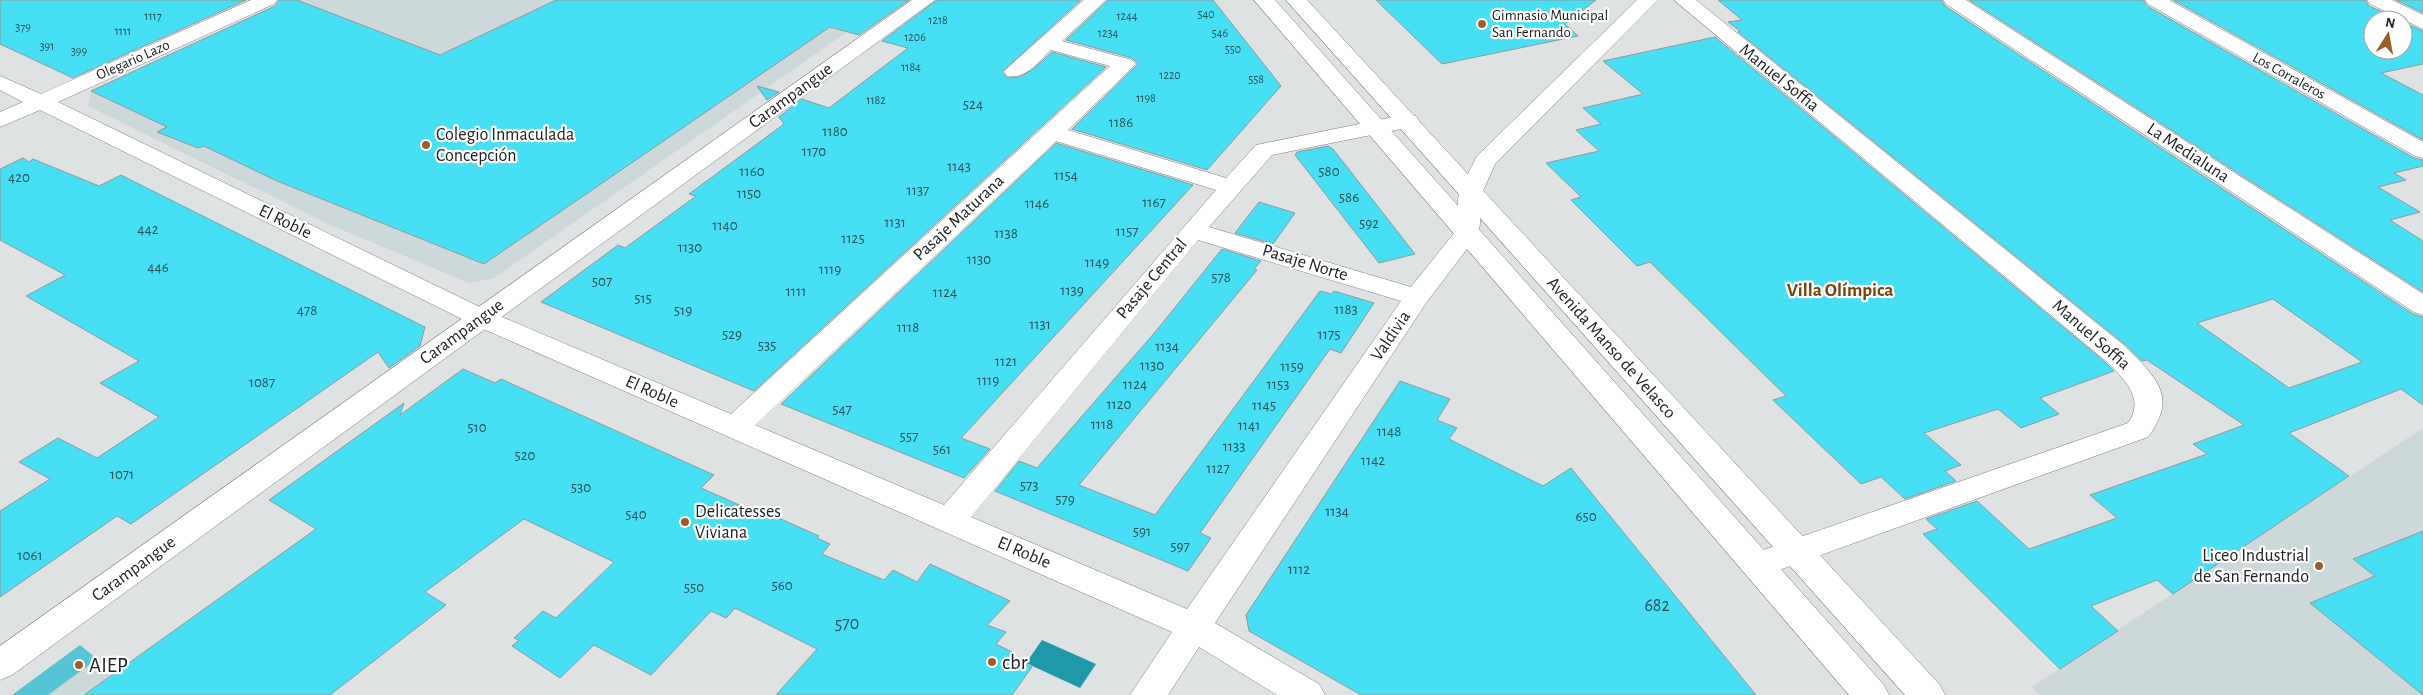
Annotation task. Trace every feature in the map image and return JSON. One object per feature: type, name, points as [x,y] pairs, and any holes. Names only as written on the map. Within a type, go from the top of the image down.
[{"type":"street","name":"Olegario Lazo","points":[[0,120],[267,0]]},
{"type":"street","name":"Carampangue","points":[[0,665],[925,0]]},
{"type":"street","points":[[1015,71],[1096,0]]},
{"type":"street","name":"Avenida Manso de Velasco","points":[[1264,0],[1871,695]]},
{"type":"street","name":"Avenida Manso de Velasco","points":[[1296,0],[1408,121],[1927,695]]},
{"type":"street","points":[[1467,232],[1471,191],[1485,161],[1648,0]]},
{"type":"street","name":"Manuel Soffia","points":[[1684,0],[2116,354],[2143,382],[2149,398],[2148,420],[2138,430],[1757,565]]},
{"type":"street","name":"La Medialuna","points":[[1954,0],[2423,306]]},
{"type":"street","name":"Los Corraleros","points":[[2155,0],[2423,151]]},
{"type":"street","points":[[2377,0],[2423,23]]},
{"type":"street","name":"Pasaje Maturana","points":[[734,428],[1125,64],[1047,43]]},
{"type":"street","name":"El Roble","points":[[0,82],[481,318],[1194,627],[1308,695]]},
{"type":"street","name":"Pasaje Central","points":[[949,521],[1194,230],[1264,150],[1408,121]]},
{"type":"street","points":[[1050,132],[1232,187]]},
{"type":"street","name":"Pasaje Norte","points":[[1194,230],[1417,297]]},
{"type":"street","name":"Valdivia","points":[[1148,695],[1417,297],[1467,232]]},
{"type":"shaded area","name":"Colegio Inmaculada Concepción","points":[[291,0],[893,0],[494,278],[469,283],[326,223],[88,106],[91,91]]},
{"type":"shaded area","name":"Liceo Industrial de San Fernando","points":[[2423,428],[2423,695],[2040,695],[2032,687]]},
{"type":"shaded area","points":[[1042,640],[1096,664],[1080,688],[1026,663]]},
{"type":"shaded area","name":"AIEP","points":[[80,645],[142,695],[13,695]]},
{"type":"shaded area","points":[[80,645],[97,659],[48,695],[12,695]]},
{"type":"building","points":[[0,0],[246,0],[73,78],[0,44]]},
{"type":"building","name":"Colegio Inmaculada Concepción","points":[[279,0],[297,0],[440,55],[556,0],[909,0],[859,35],[830,27],[484,264],[277,181],[204,146],[198,148],[157,132],[167,127],[91,91],[275,6]]},
{"type":"building","points":[[937,0],[1081,0],[1002,72],[1007,78],[1020,77],[1032,70],[1052,52],[1106,67],[754,391],[541,302],[618,245],[625,248],[696,196],[689,194],[784,124],[779,117],[802,99],[829,108],[908,48],[882,41]]},
{"type":"building","points":[[1108,0],[1213,0],[1281,86],[1207,170],[1072,129],[1138,64],[1132,58],[1066,40]]},
{"type":"building","name":"Gimnasio Municipal San Fernando","points":[[1376,0],[1596,0],[1565,24],[1578,36],[1442,64]]},
{"type":"building","points":[[1718,0],[1941,0],[1945,6],[2413,314],[2423,317],[2423,405],[2401,389],[2289,433],[2349,476],[2173,594],[2157,580],[2091,606],[2118,631],[2060,669],[1923,534],[1937,529],[1926,519],[1977,501],[2029,549],[2117,518],[2090,495],[2207,454],[2193,444],[2244,425],[2147,360],[2142,361],[2127,346],[1728,22],[1742,20]],"holes":[[[2273,299],[2362,362],[2289,388],[2197,323]]]},
{"type":"building","points":[[1969,0],[2143,0],[2147,6],[2414,158],[2423,160],[2423,166],[2394,173],[2406,180],[2378,187],[2420,212],[2390,220],[2423,241],[2423,292]]},
{"type":"building","points":[[2173,0],[2365,0],[2369,6],[2378,10],[2363,10],[2363,60],[2413,60],[2413,26],[2423,31],[2423,64],[2381,73],[2423,95],[2423,140]]},
{"type":"building","points":[[2396,0],[2423,0],[2423,13]]},
{"type":"building","points":[[1715,37],[2114,371],[2040,398],[2059,414],[2021,428],[1998,409],[1924,433],[1961,465],[1945,471],[1956,481],[1905,499],[1881,477],[1861,484],[1773,400],[1786,396],[1650,262],[1637,266],[1571,200],[1581,197],[1546,163],[1599,151],[1576,130],[1601,124],[1583,108],[1643,94],[1603,61]]},
{"type":"building","points":[[757,86],[779,92],[767,100]]},
{"type":"building","points":[[1056,143],[1193,185],[961,438],[990,449],[964,478],[781,404]]},
{"type":"building","points":[[1328,146],[1333,149],[1415,254],[1379,263],[1295,155],[1297,152]]},
{"type":"building","points":[[23,158],[29,162],[33,159],[99,186],[121,175],[425,327],[420,346],[389,368],[378,352],[131,524],[117,516],[0,597],[0,511],[50,479],[19,462],[58,438],[97,458],[159,417],[100,383],[139,361],[26,296],[65,275],[0,240],[0,169]]},
{"type":"building","points":[[1259,202],[1295,213],[1273,244],[1235,233]]},
{"type":"building","points":[[1222,249],[1261,261],[1254,269],[1257,270],[1079,485],[1155,515],[1320,291],[1332,294],[1334,291],[1374,303],[1341,353],[1330,349],[1200,533],[1211,538],[1188,571],[995,491],[1019,461],[1037,468],[1156,331]]},
{"type":"building","points":[[463,369],[495,383],[501,379],[714,475],[701,488],[771,519],[774,516],[819,536],[817,538],[830,544],[822,554],[884,580],[893,570],[917,582],[930,564],[1010,601],[987,625],[1006,632],[996,644],[1014,653],[1010,657],[1032,667],[1012,695],[776,695],[817,649],[735,608],[726,618],[711,611],[651,675],[594,645],[560,678],[512,646],[519,640],[514,638],[543,611],[556,618],[614,562],[524,519],[425,592],[446,605],[330,695],[84,695],[316,529],[269,500],[404,403],[400,415]]},
{"type":"building","points":[[1400,381],[1450,399],[1437,420],[1457,428],[1449,439],[1543,486],[1571,468],[1756,695],[1361,695],[1249,631],[1246,615]]},
{"type":"building","points":[[2423,531],[2423,695],[2310,603],[2375,576],[2353,559]]},
{"type":"place","name":"Gimnasio Municipal San Fernando","points":[[1482,24]]},
{"type":"place","name":"Colegio Inmaculada Concepción","points":[[426,145]]},
{"type":"place","name":"Delicatesses Viviana","points":[[685,522]]},
{"type":"place","name":"Liceo Industrial de San Fernando","points":[[2319,566]]},
{"type":"place","name":"cbr","points":[[992,662]]},
{"type":"place","name":"AIEP","points":[[79,665]]},
{"type":"district","name":"Villa Olímpica","points":[[1840,290]]}]
